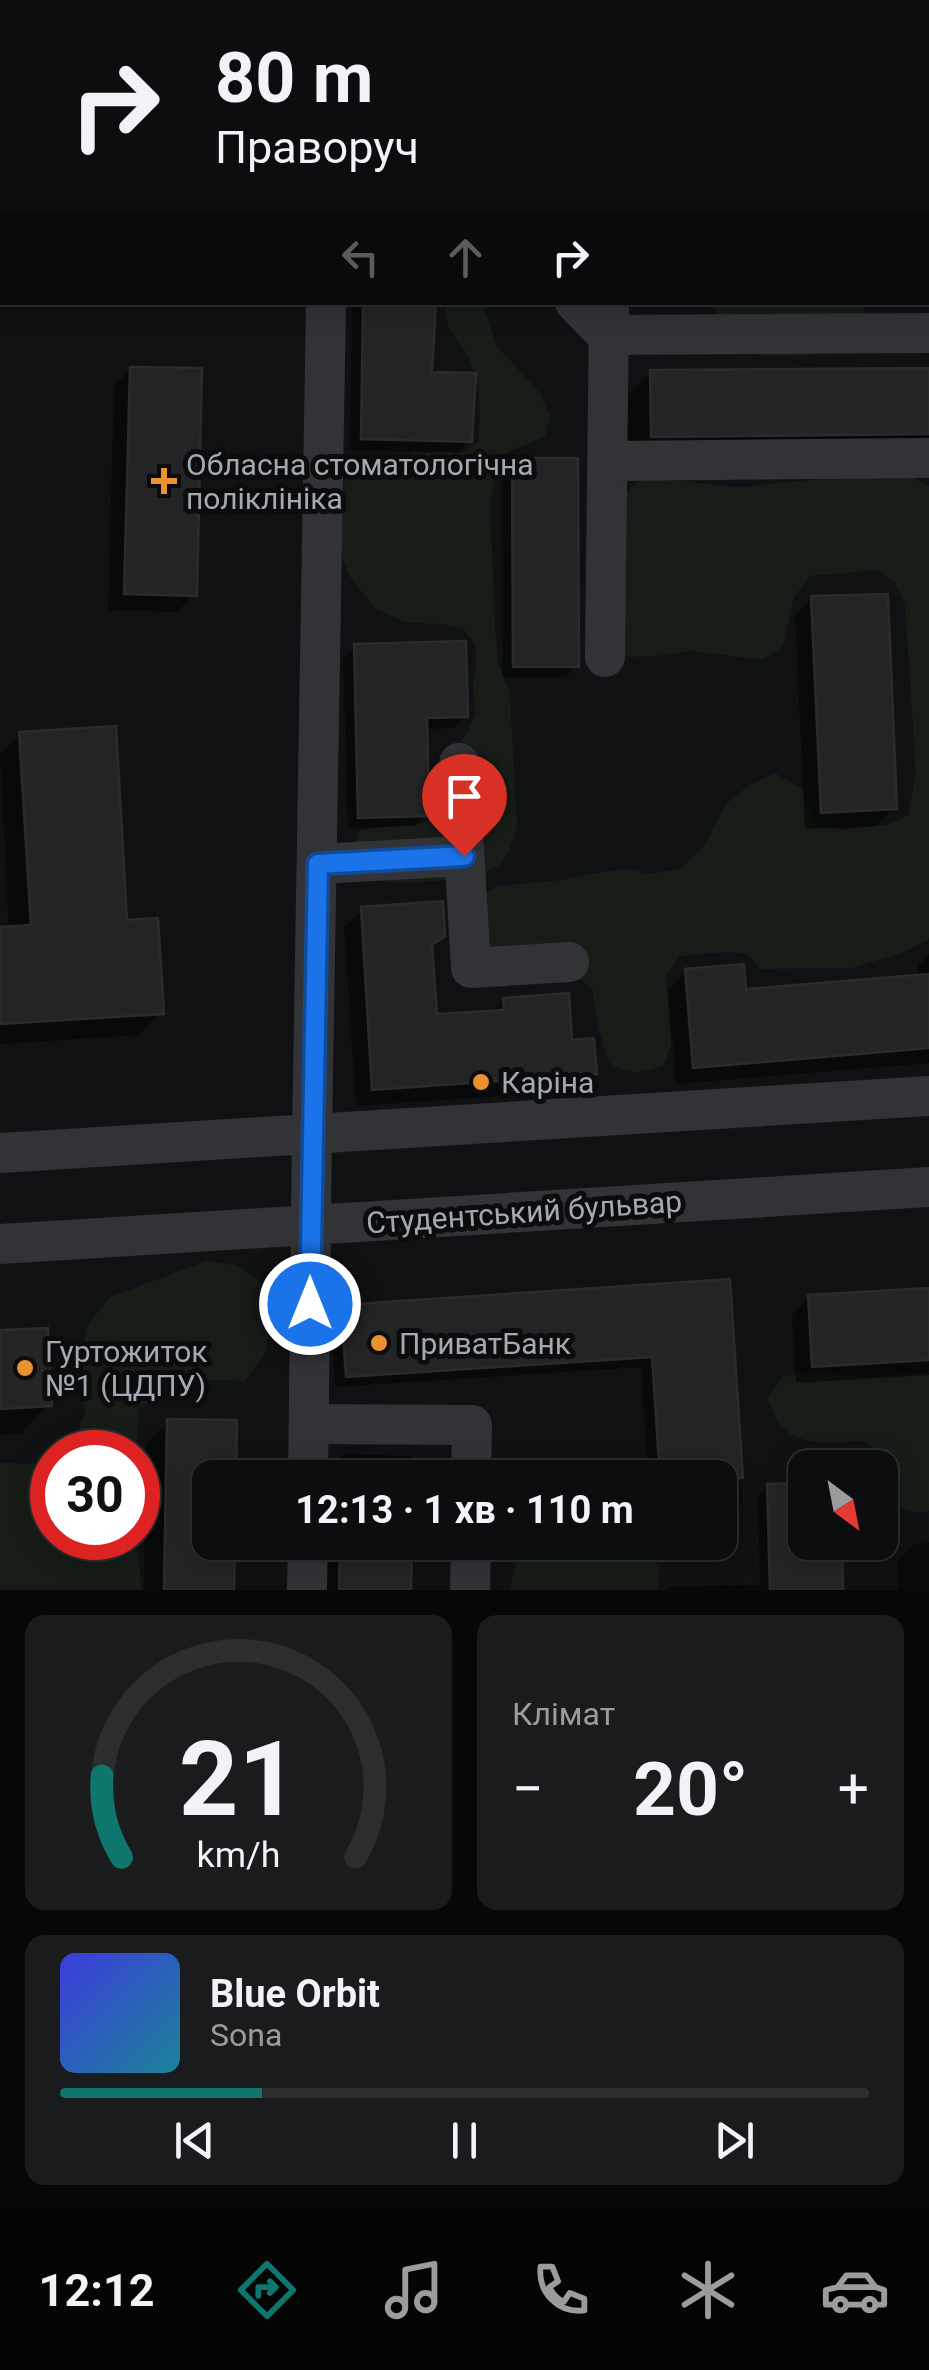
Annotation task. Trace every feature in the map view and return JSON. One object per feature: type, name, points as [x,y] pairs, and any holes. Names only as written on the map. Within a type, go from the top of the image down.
[{"type":"street","points":[[308,1460],[326,305]]},
{"type":"street","points":[[582,305],[609,319],[929,333]]},
{"type":"street","points":[[605,657],[609,319]]},
{"type":"street","points":[[607,460],[929,458]]},
{"type":"street","points":[[459,763],[472,968],[570,962]]},
{"type":"street","points":[[318,864],[464,856]]},
{"type":"street","points":[[0,1153],[929,1096]]},
{"type":"street","name":"Студентський бульвар","points":[[0,1244],[929,1186]]},
{"type":"street","points":[[309,1424],[472,1425],[471,1460]]},
{"type":"street","points":[[307,1590],[308,1560]]},
{"type":"street","points":[[470,1590],[471,1560]]},
{"type":"shaded area","points":[[446,305],[484,305],[496,345],[540,393],[550,416],[545,437],[509,451],[501,461],[490,500],[495,630],[499,665],[510,694],[517,826],[502,862],[479,874],[444,880],[381,881],[360,871],[354,849],[358,831],[432,820],[441,810],[449,795],[450,753],[466,735],[475,714],[476,646],[464,630],[443,624],[408,623],[376,609],[350,577],[336,523],[344,482],[360,463],[413,453],[462,453],[478,442],[476,381],[446,314]]},
{"type":"shaded area","points":[[715,305],[865,305],[858,330],[836,350],[762,356],[739,347],[722,331]]},
{"type":"shaded area","points":[[850,476],[913,478],[929,486],[929,939],[899,954],[852,968],[761,969],[748,954],[732,952],[680,956],[666,975],[671,1045],[664,1065],[642,1072],[624,1070],[609,1063],[592,988],[575,976],[509,984],[461,917],[476,898],[498,886],[624,868],[649,874],[681,868],[704,846],[726,804],[748,786],[775,773],[801,788],[814,823],[840,830],[890,824],[908,815],[916,774],[905,605],[895,583],[878,570],[810,576],[794,597],[783,646],[763,660],[690,651],[628,657],[607,638],[622,496],[643,477],[739,487]]},
{"type":"shaded area","points":[[206,1261],[236,1265],[261,1282],[273,1319],[265,1354],[245,1381],[207,1380],[168,1389],[139,1409],[138,1430],[78,1430],[85,1414],[80,1359],[88,1325],[110,1297]]},
{"type":"shaded area","points":[[817,1372],[868,1377],[929,1372],[929,1511],[907,1510],[898,1500],[898,1450],[874,1450],[864,1441],[805,1440],[784,1430],[767,1397],[783,1377]]},
{"type":"shaded area","points":[[0,1462],[30,1464],[30,1560],[138,1560],[141,1590],[0,1590]]},
{"type":"shaded area","points":[[655,1560],[660,1566],[658,1590],[510,1590],[516,1561]]},
{"type":"building","points":[[363,305],[436,305],[432,372],[476,373],[472,442],[361,439]]},
{"type":"building","name":"Обласна стоматологічна поліклініка","points":[[130,367],[202,368],[197,596],[124,594]]},
{"type":"building","points":[[929,368],[929,434],[651,437],[650,370]]},
{"type":"building","points":[[512,458],[578,458],[579,667],[513,667]]},
{"type":"building","points":[[888,594],[897,809],[821,813],[811,596]]},
{"type":"building","points":[[466,641],[468,717],[427,718],[429,816],[358,818],[354,644]]},
{"type":"building","points":[[116,726],[127,920],[158,918],[164,1014],[0,1024],[0,927],[31,925],[19,732]]},
{"type":"building","points":[[443,901],[445,936],[432,945],[437,1014],[504,1010],[503,998],[569,993],[572,1040],[594,1038],[597,1074],[372,1090],[361,907]]},
{"type":"building","points":[[744,964],[746,989],[929,974],[929,1048],[693,1068],[685,969]]},
{"type":"building","points":[[730,1279],[743,1478],[737,1478],[737,1460],[659,1460],[652,1357],[346,1377],[341,1305]]},
{"type":"building","points":[[929,1288],[929,1360],[812,1367],[808,1295]]},
{"type":"building","name":"Гуртожиток №1 (ЦДПУ)","points":[[48,1328],[52,1406],[0,1409],[0,1330]]},
{"type":"building","points":[[167,1419],[237,1420],[236,1460],[192,1460],[192,1560],[235,1560],[234,1590],[164,1590]]},
{"type":"building","points":[[788,1483],[788,1560],[842,1560],[843,1590],[770,1590],[767,1484]]},
{"type":"building","points":[[340,1560],[412,1560],[411,1590],[339,1590]]},
{"type":"place","name":"Обласна стоматологічна поліклініка","points":[[164,481]]},
{"type":"place","name":"Каріна","points":[[481,1082]]},
{"type":"place","name":"ПриватБанк","points":[[379,1343]]},
{"type":"place","name":"Гуртожиток №1 (ЦДПУ)","points":[[25,1368]]},
{"type":"route","points":[[310,1304],[318,864],[464,856]]}]
